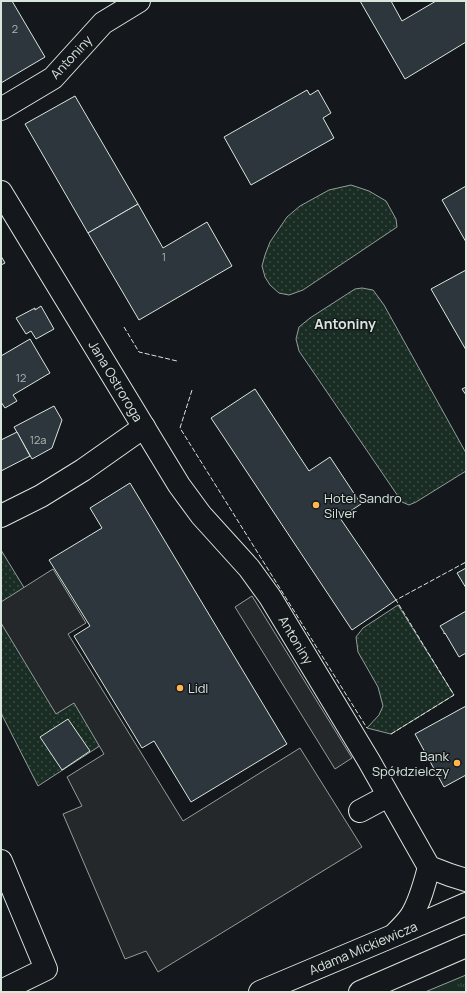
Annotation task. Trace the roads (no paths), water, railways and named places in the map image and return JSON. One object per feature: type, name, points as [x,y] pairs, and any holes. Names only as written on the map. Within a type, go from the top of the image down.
[{"type":"street","name":"Antoniny","points":[[1,109],[53,78],[103,23],[139,1]]},
{"type":"street","name":"Jana Ostroroga","points":[[1,192],[144,427],[83,470],[41,496],[1,516]]},
{"type":"street","name":"Antoniny","points":[[144,427],[179,485],[201,515],[249,568],[270,597],[429,867]]},
{"type":"street","points":[[360,811],[388,796]]},
{"type":"street","points":[[1,861],[46,969],[1,991]]},
{"type":"street","points":[[395,935],[411,915],[421,893],[429,867],[466,880]]},
{"type":"street","name":"Adama Mickiewicza","points":[[260,992],[466,904]]},
{"type":"street","points":[[360,992],[466,946]]},
{"type":"place","name":"Hotel Sandro Silver","points":[[316,505]]},
{"type":"place","name":"Lidl","points":[[180,688]]},
{"type":"place","name":"Bank Spółdzielczy","points":[[457,763]]},
{"type":"district","name":"Antoniny","points":[[345,324]]}]
